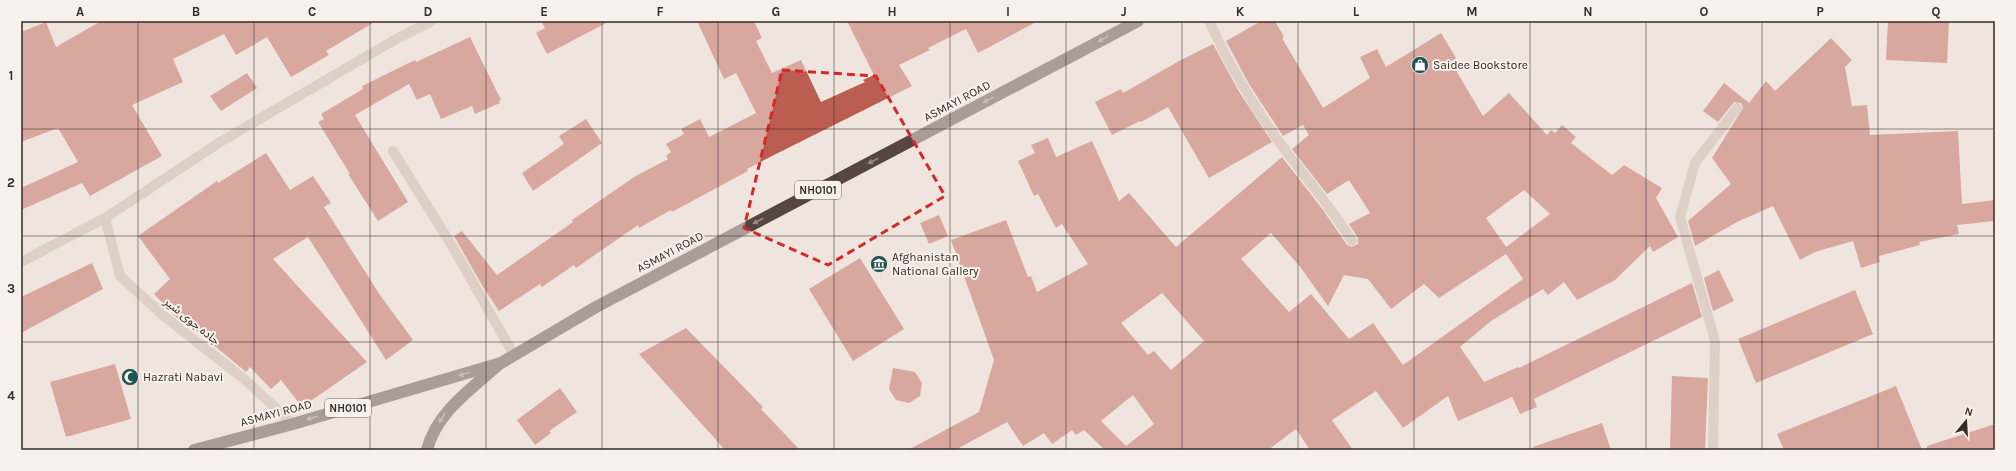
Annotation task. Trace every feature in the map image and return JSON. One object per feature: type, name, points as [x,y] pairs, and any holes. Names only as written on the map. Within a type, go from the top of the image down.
[{"type":"highway","name":"ASMAYI ROAD","points":[[194,450],[293,424],[501,363],[596,307],[1138,21]]},
{"type":"highway","points":[[427,450],[430,437],[449,408],[501,363]]},
{"type":"street","points":[[21,262],[105,218],[220,142],[398,38],[432,21]]},
{"type":"street","points":[[1209,21],[1226,59],[1284,148],[1335,215],[1352,241]]},
{"type":"street","points":[[1713,450],[1715,340],[1680,217],[1695,164],[1737,108]]},
{"type":"street","points":[[393,151],[452,246],[514,355]]},
{"type":"street","name":"جاده جوی شیر","points":[[105,218],[120,276],[165,317],[244,379],[293,424]]},
{"type":"highlighted area","points":[[782,70],[876,76],[945,196],[828,265],[744,228]]},
{"type":"building","points":[[101,21],[376,21],[326,51],[329,55],[291,77],[267,37],[236,55],[224,34],[173,59],[183,82],[132,105],[162,156],[90,196],[82,183],[21,210],[21,188],[78,162],[58,128],[21,142],[21,32],[46,22],[56,47]]},
{"type":"building","points":[[541,21],[610,21],[547,54],[536,33],[545,28]]},
{"type":"building","points":[[697,21],[754,21],[762,38],[756,41],[772,73],[801,60],[821,102],[865,82],[863,80],[874,75],[847,21],[1038,21],[978,53],[966,29],[928,48],[930,50],[899,65],[912,86],[747,169],[748,171],[672,212],[671,210],[639,228],[638,225],[576,268],[574,265],[542,287],[540,284],[499,311],[483,287],[454,236],[462,231],[497,275],[634,177],[668,159],[666,156],[671,152],[666,144],[684,134],[681,129],[700,119],[709,137],[756,113],[736,73],[724,79]]},
{"type":"building","points":[[1261,21],[1275,21],[1284,37],[1282,38],[1323,108],[1370,78],[1360,57],[1377,49],[1386,67],[1441,33],[1456,58],[1451,62],[1483,116],[1509,93],[1547,135],[1551,130],[1555,133],[1562,125],[1576,137],[1571,143],[1612,175],[1624,165],[1662,188],[1656,198],[1678,237],[1653,252],[1650,246],[1615,280],[1577,300],[1564,282],[1548,295],[1543,289],[1491,321],[1460,347],[1484,382],[1518,367],[1519,368],[1692,283],[1702,317],[1534,399],[1537,407],[1520,414],[1512,397],[1458,421],[1448,396],[1403,428],[1376,391],[1332,420],[1353,450],[1310,450],[1296,429],[1268,450],[1105,450],[1084,430],[1076,435],[1072,430],[1052,444],[1044,433],[1023,446],[1007,422],[955,450],[908,450],[979,412],[994,360],[951,240],[1006,220],[1028,277],[1031,276],[1037,292],[1088,264],[1062,224],[1056,228],[1038,194],[1034,196],[1018,161],[1035,153],[1031,145],[1048,138],[1056,157],[1092,141],[1119,201],[1129,193],[1176,247],[1282,157],[1323,210],[1347,245],[1352,247],[1358,244],[1358,238],[1349,224],[1370,213],[1349,180],[1327,194],[1292,149],[1309,135],[1303,125],[1283,136],[1249,84],[1226,41]],"holes":[[[1524,190],[1550,214],[1506,247],[1486,218]],[[1271,233],[1301,268],[1328,306],[1344,275],[1368,279],[1391,309],[1424,284],[1439,298],[1506,254],[1523,279],[1403,365],[1373,323],[1349,339],[1311,294],[1289,312],[1241,259]],[[1162,293],[1204,341],[1171,370],[1154,351],[1148,355],[1121,323]],[[1133,395],[1154,424],[1126,446],[1101,421]]]},
{"type":"building","points":[[1888,21],[1949,21],[1947,63],[1886,60]]},
{"type":"building","points":[[470,37],[501,100],[499,101],[500,103],[475,114],[472,106],[441,119],[430,94],[417,100],[409,84],[355,115],[408,202],[378,221],[348,174],[350,174],[318,122],[324,119],[321,114],[363,89],[362,86],[415,60],[416,62]]},
{"type":"building","points":[[1831,38],[1852,60],[1845,67],[1852,106],[1867,105],[1870,135],[1958,131],[1962,204],[1995,200],[1995,221],[1957,225],[1959,234],[1919,242],[1920,245],[1879,256],[1880,262],[1861,268],[1853,241],[1815,252],[1800,260],[1773,206],[1737,222],[1695,246],[1688,221],[1731,184],[1712,158],[1743,108],[1741,103],[1734,102],[1718,122],[1703,111],[1724,83],[1749,103],[1766,81],[1775,91]]},
{"type":"building","points":[[1213,44],[1238,90],[1272,142],[1209,178],[1168,107],[1141,122],[1140,121],[1112,135],[1095,102],[1121,89],[1123,93],[1179,61]]},
{"type":"building","points":[[247,73],[257,88],[221,111],[210,96]]},
{"type":"building","points":[[586,119],[602,143],[533,191],[522,173],[564,144],[559,136]]},
{"type":"building","points":[[266,153],[290,190],[313,176],[331,203],[324,207],[380,295],[413,340],[386,360],[308,237],[273,259],[367,362],[302,407],[281,380],[271,389],[250,367],[246,372],[186,322],[184,324],[179,320],[154,294],[170,279],[138,236],[217,181],[218,183]]},
{"type":"building","points":[[939,215],[948,236],[929,244],[920,223]]},
{"type":"building","points":[[860,258],[904,329],[853,361],[809,289]]},
{"type":"building","points":[[92,263],[103,289],[21,333],[21,297]]},
{"type":"building","points":[[1719,270],[1734,301],[1713,311],[1704,278]]},
{"type":"building","points":[[1855,290],[1873,334],[1756,383],[1738,339]]},
{"type":"building","points":[[686,328],[763,407],[761,409],[800,450],[725,450],[639,354]]},
{"type":"building","points":[[115,364],[131,419],[66,437],[50,382]]},
{"type":"building","points":[[893,368],[915,372],[922,383],[920,396],[909,403],[896,400],[889,389]]},
{"type":"building","points":[[1672,376],[1708,378],[1705,450],[1670,450]]},
{"type":"building","points":[[1896,386],[1922,450],[1784,450],[1777,434]]},
{"type":"building","points":[[560,388],[577,412],[549,431],[551,433],[535,445],[517,420]]},
{"type":"building","points":[[1602,423],[1611,450],[1534,450],[1533,447]]},
{"type":"building","points":[[1995,424],[1995,450],[1927,450],[1927,446]]},
{"type":"place","name":"Saidee Bookstore","points":[[1420,65]]},
{"type":"place","name":"Afghanistan National Gallery","points":[[879,264]]},
{"type":"place","name":"Hazrati Nabavi","points":[[130,377]]}]
